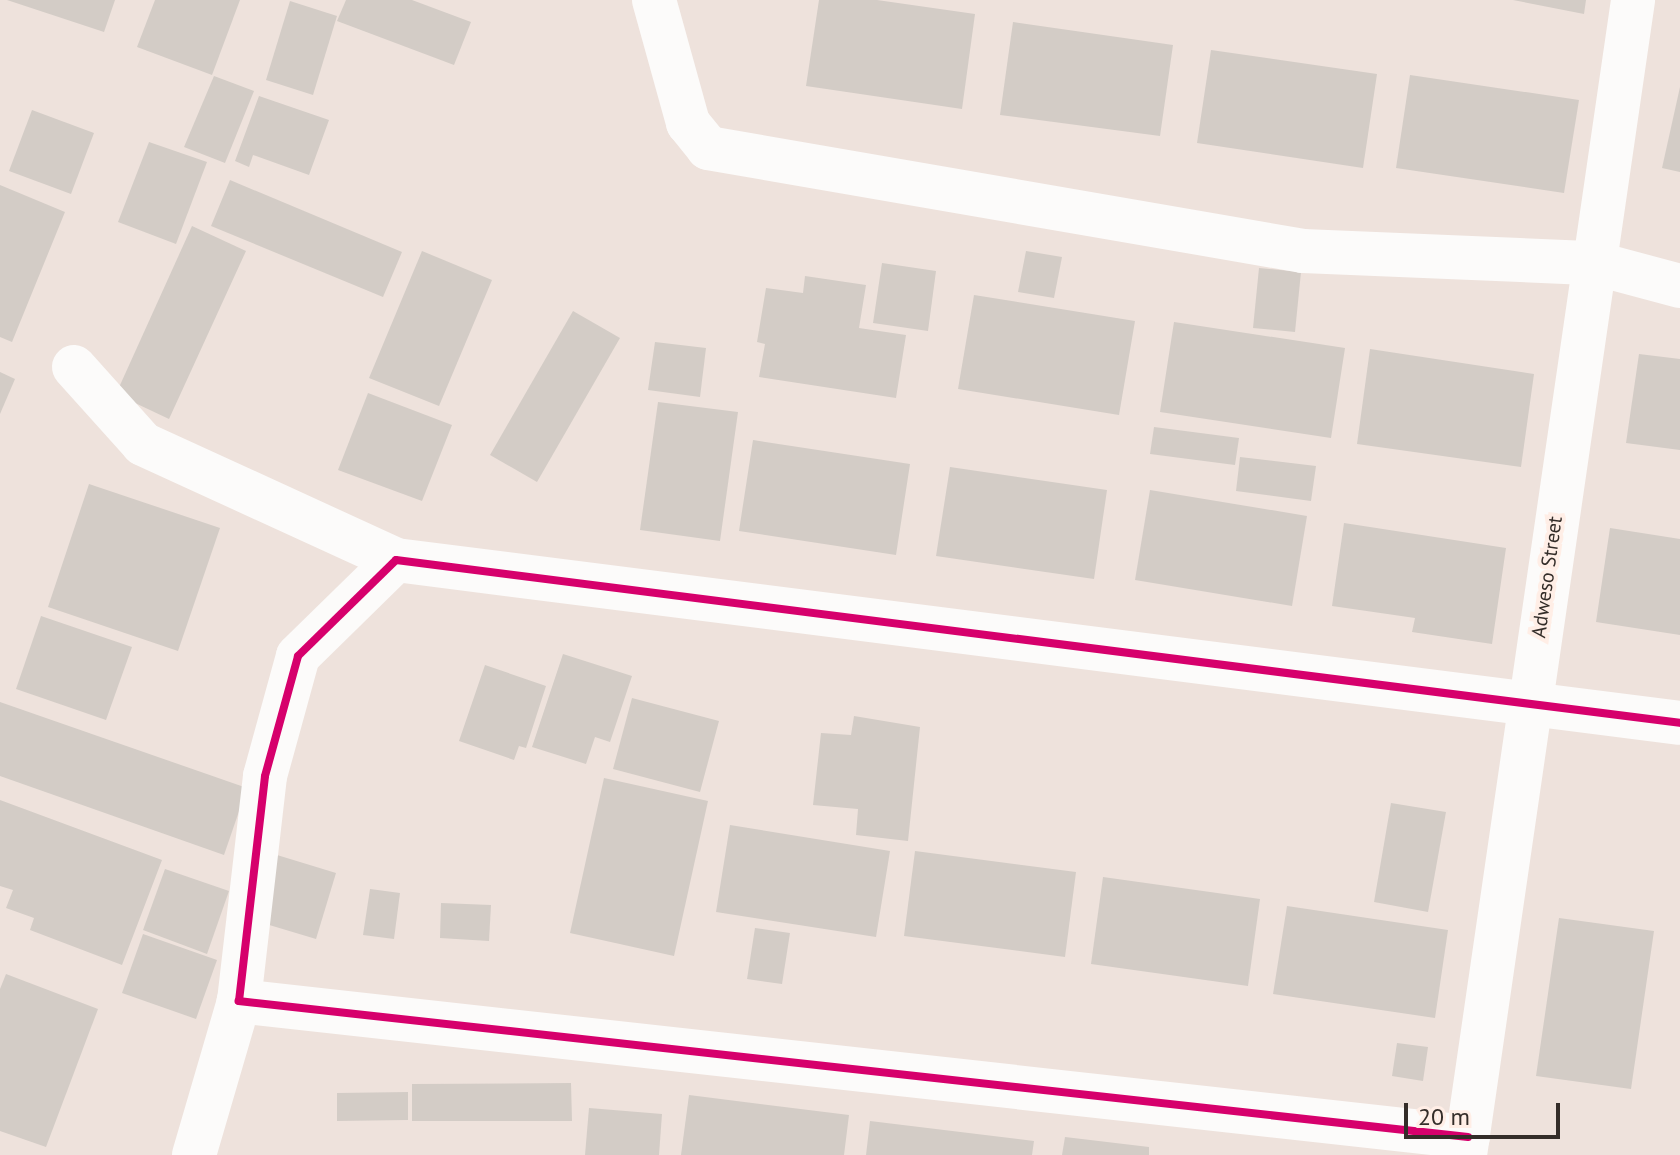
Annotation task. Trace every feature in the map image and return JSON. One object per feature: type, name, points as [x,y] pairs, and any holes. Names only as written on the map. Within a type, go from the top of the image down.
[{"type":"street","points":[[654,0],[688,123],[708,148],[1303,251],[1594,263],[1680,286]]},
{"type":"street","name":"Adweso Street","points":[[1467,1146],[1528,706],[1633,0]]},
{"type":"street","points":[[74,367],[143,444],[396,560],[1680,723]]},
{"type":"street","points":[[194,1155],[239,1001],[265,776],[298,656],[396,560]]},
{"type":"street","points":[[239,1001],[1467,1146]]},
{"type":"building","points":[[7,0],[115,0],[104,32]]},
{"type":"building","points":[[155,0],[240,0],[212,75],[137,47]]},
{"type":"building","points":[[346,0],[412,0],[471,22],[454,65],[337,21]]},
{"type":"building","points":[[819,0],[877,0],[975,14],[962,109],[806,86]]},
{"type":"building","points":[[1513,0],[1586,0],[1584,14]]},
{"type":"building","points":[[290,1],[337,16],[313,95],[266,80]]},
{"type":"building","points":[[1013,22],[1173,45],[1160,136],[1000,115]]},
{"type":"building","points":[[1211,50],[1377,74],[1363,168],[1197,143]]},
{"type":"building","points":[[1410,75],[1579,100],[1564,193],[1396,168]]},
{"type":"building","points":[[214,76],[254,91],[225,163],[184,147]]},
{"type":"building","points":[[1680,87],[1680,172],[1662,168]]},
{"type":"building","points":[[259,96],[329,120],[309,175],[253,155],[249,167],[235,161]]},
{"type":"building","points":[[32,110],[94,133],[71,194],[9,171]]},
{"type":"building","points":[[149,142],[207,162],[176,244],[118,222]]},
{"type":"building","points":[[230,180],[402,252],[383,297],[211,226]]},
{"type":"building","points":[[0,185],[65,212],[12,342],[0,337]]},
{"type":"building","points":[[192,226],[246,251],[169,419],[116,394]]},
{"type":"building","points":[[422,251],[492,280],[439,406],[369,378]]},
{"type":"building","points":[[1026,251],[1062,257],[1054,298],[1018,292]]},
{"type":"building","points":[[882,263],[936,271],[928,331],[873,323]]},
{"type":"building","points":[[1259,268],[1301,272],[1295,332],[1253,328]]},
{"type":"building","points":[[805,276],[866,285],[859,328],[906,335],[896,398],[759,377],[765,344],[757,342],[766,288],[803,293]]},
{"type":"building","points":[[974,295],[1135,321],[1119,415],[958,389]]},
{"type":"building","points":[[573,311],[620,338],[537,482],[490,455]]},
{"type":"building","points":[[1174,322],[1345,348],[1331,438],[1160,412]]},
{"type":"building","points":[[655,342],[706,348],[700,397],[648,390]]},
{"type":"building","points":[[1370,349],[1534,374],[1521,467],[1357,444]]},
{"type":"building","points":[[1639,354],[1680,359],[1680,450],[1626,443]]},
{"type":"building","points":[[0,372],[15,379],[0,414]]},
{"type":"building","points":[[368,393],[452,425],[422,501],[338,470]]},
{"type":"building","points":[[658,402],[738,412],[720,541],[640,530]]},
{"type":"building","points":[[1154,427],[1239,438],[1235,465],[1150,454]]},
{"type":"building","points":[[753,440],[910,464],[896,555],[739,531]]},
{"type":"building","points":[[1240,457],[1316,466],[1311,501],[1236,491]]},
{"type":"building","points":[[950,467],[1107,490],[1094,579],[936,556]]},
{"type":"building","points":[[89,484],[220,528],[178,651],[48,607]]},
{"type":"building","points":[[1150,490],[1307,516],[1292,606],[1135,580]]},
{"type":"building","points":[[1344,523],[1506,548],[1492,644],[1412,632],[1415,618],[1332,606]]},
{"type":"building","points":[[1610,528],[1680,539],[1680,635],[1596,622]]},
{"type":"building","points":[[41,616],[132,647],[106,720],[16,689]]},
{"type":"building","points":[[563,654],[632,676],[610,742],[595,737],[586,764],[532,747]]},
{"type":"building","points":[[485,665],[546,686],[526,748],[519,746],[514,760],[459,741]]},
{"type":"building","points":[[632,698],[719,721],[700,792],[613,769]]},
{"type":"building","points":[[0,702],[247,788],[224,855],[0,776]]},
{"type":"building","points":[[854,716],[920,727],[908,841],[856,835],[858,809],[813,805],[821,733],[851,735]]},
{"type":"building","points":[[604,778],[708,801],[674,956],[570,933]]},
{"type":"building","points":[[0,800],[162,860],[122,965],[30,930],[34,918],[6,908],[13,890],[0,886]]},
{"type":"building","points":[[1391,803],[1446,812],[1428,912],[1374,902]]},
{"type":"building","points":[[730,825],[890,851],[876,937],[716,912]]},
{"type":"building","points":[[915,851],[1076,872],[1065,957],[904,936]]},
{"type":"building","points":[[277,855],[336,873],[316,939],[256,921]]},
{"type":"building","points":[[165,869],[229,891],[207,954],[143,930]]},
{"type":"building","points":[[1103,877],[1260,899],[1248,986],[1091,964]]},
{"type":"building","points":[[370,889],[400,893],[394,939],[363,935]]},
{"type":"building","points":[[441,903],[491,905],[489,941],[440,938]]},
{"type":"building","points":[[1287,906],[1448,930],[1435,1018],[1273,994]]},
{"type":"building","points":[[1559,918],[1654,931],[1631,1089],[1536,1076]]},
{"type":"building","points":[[755,928],[790,933],[782,984],[747,979]]},
{"type":"building","points":[[143,934],[217,960],[196,1019],[122,993]]},
{"type":"building","points":[[6,974],[98,1009],[46,1147],[0,1131],[0,989]]},
{"type":"building","points":[[1397,1043],[1428,1047],[1423,1081],[1392,1076]]},
{"type":"building","points":[[571,1083],[572,1121],[412,1121],[412,1084]]},
{"type":"building","points":[[408,1092],[408,1120],[337,1121],[337,1093]]},
{"type":"building","points":[[689,1095],[849,1115],[844,1155],[681,1155]]},
{"type":"building","points":[[589,1108],[662,1114],[659,1155],[585,1155]]},
{"type":"building","points":[[870,1121],[1034,1141],[1032,1155],[866,1155]]},
{"type":"building","points":[[1065,1137],[1149,1147],[1149,1155],[1062,1155]]},
{"type":"cycle path","points":[[1468,1137],[239,1001],[265,776],[298,656],[396,560],[1680,723]]}]
